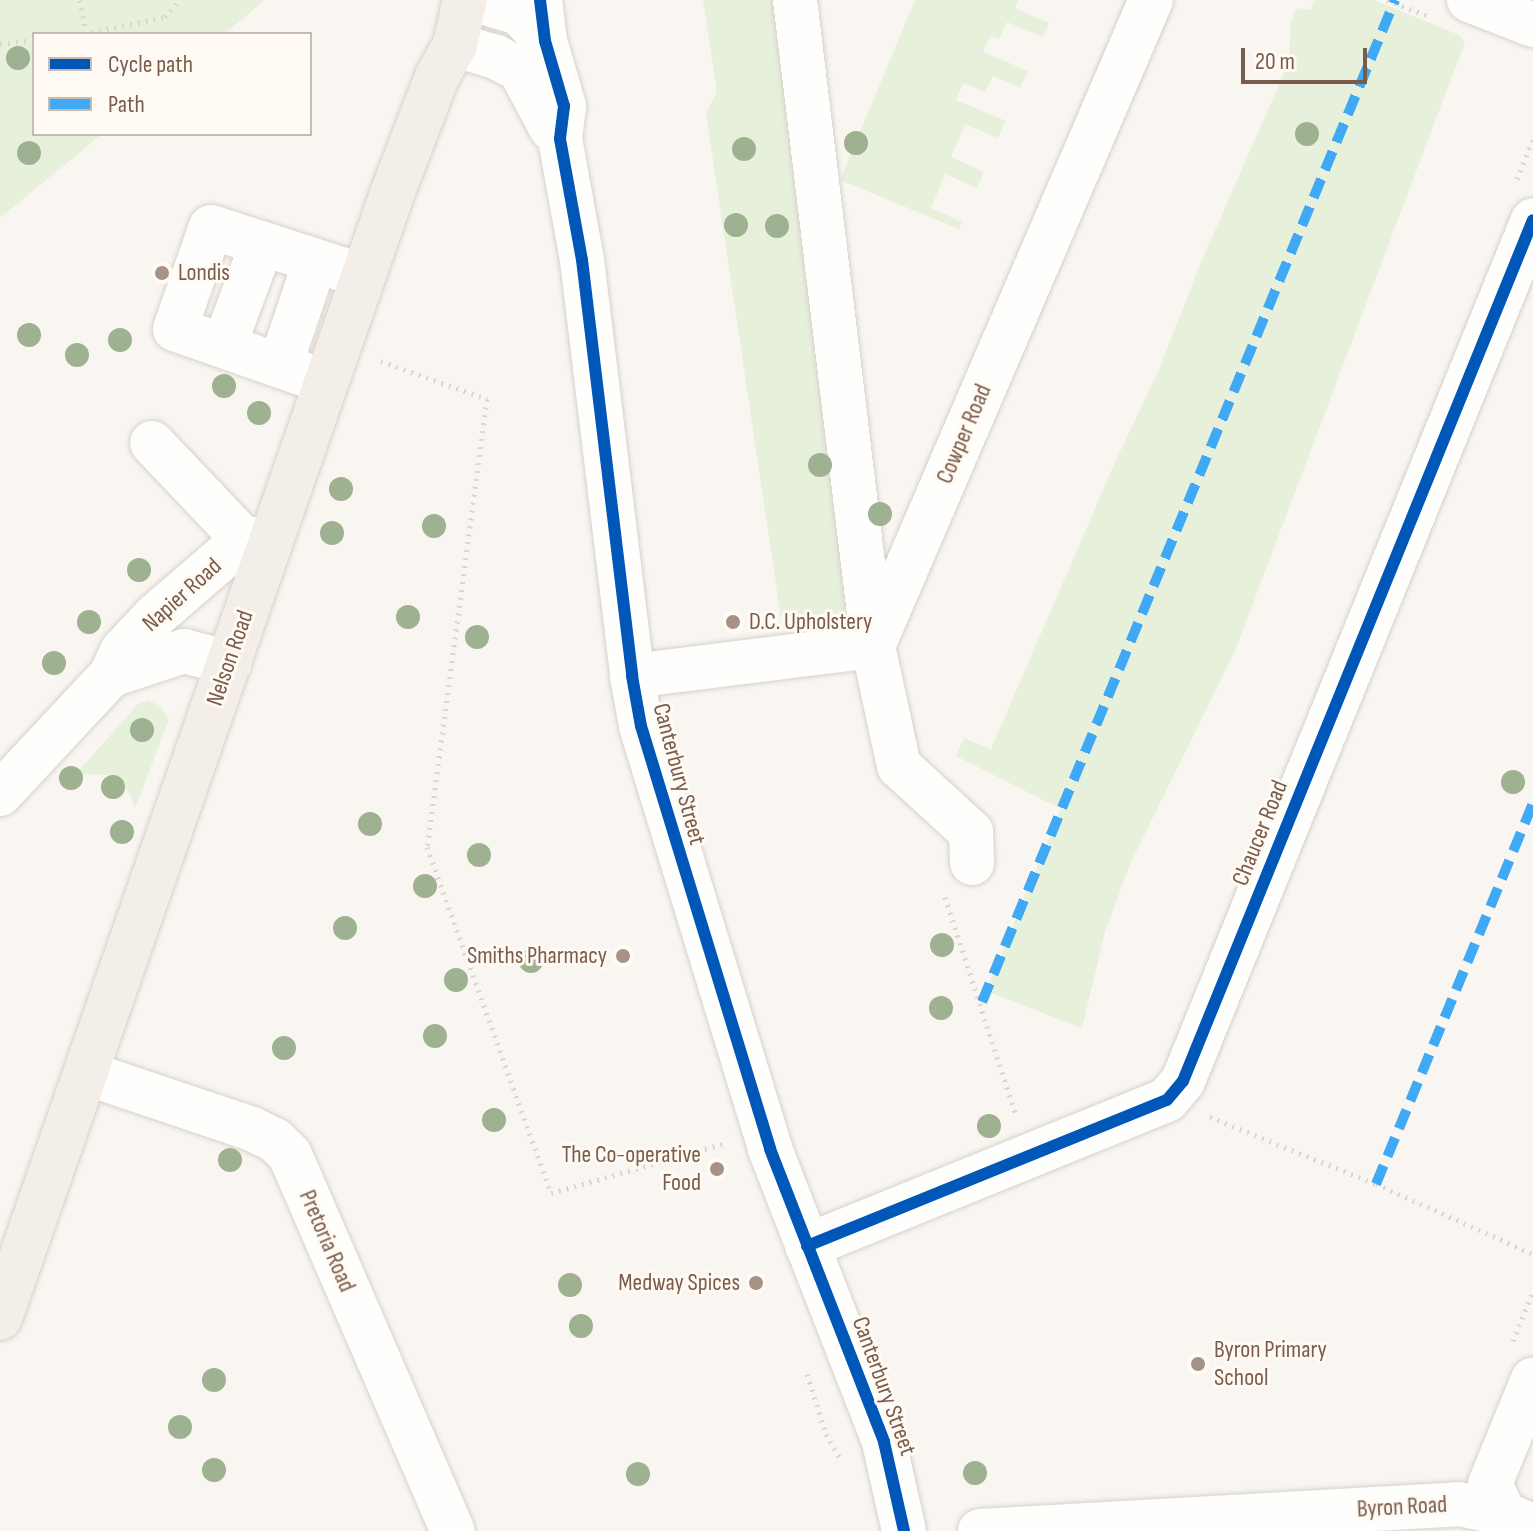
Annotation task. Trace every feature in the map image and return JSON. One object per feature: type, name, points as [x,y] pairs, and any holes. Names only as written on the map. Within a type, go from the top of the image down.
[{"type":"main road","name":"Nelson Road","points":[[0,1318],[229,663],[257,542],[332,364],[416,129],[437,77],[455,45],[465,0]]},
{"type":"street","name":"Canterbury Street","points":[[475,0],[542,20],[564,106],[560,139],[592,335],[632,676],[641,726],[765,1133],[884,1442],[904,1531]]},
{"type":"street","points":[[795,0],[873,646],[899,766],[971,832],[956,874]]},
{"type":"street","name":"Cowper Road","points":[[873,646],[1151,0]]},
{"type":"street","points":[[1469,0],[1533,25]]},
{"type":"street","name":"Canterbury Street","points":[[455,45],[504,60],[520,70],[531,85],[545,121],[560,139]]},
{"type":"street","name":"Chaucer Road","points":[[1167,1100],[1183,1081],[1524,202]]},
{"type":"street","points":[[332,364],[280,366],[175,329],[211,227],[363,276]]},
{"type":"street","points":[[280,366],[315,262]]},
{"type":"street","points":[[152,443],[257,542]]},
{"type":"street","name":"Napier Road","points":[[0,794],[111,675],[122,651],[140,632],[257,542]]},
{"type":"street","points":[[632,676],[873,646]]},
{"type":"street","name":"Napier Road","points":[[111,675],[184,651],[229,663]]},
{"type":"street","name":"Pretoria Road","points":[[86,1073],[252,1129],[275,1140],[290,1155],[453,1531]]},
{"type":"street","points":[[807,1246],[1029,1159],[1167,1100]]},
{"type":"street","points":[[1516,1523],[1490,1484],[1521,1364]]},
{"type":"street","name":"Byron Road","points":[[980,1531],[1443,1504],[1516,1523]]},
{"type":"path","points":[[80,0],[85,32]]},
{"type":"path","points":[[94,32],[165,17],[180,0]]},
{"type":"path","points":[[0,44],[32,40]]},
{"type":"path","points":[[1524,202],[1533,140]]},
{"type":"path","points":[[332,364],[487,399],[427,847],[551,1193],[765,1133]]},
{"type":"path","points":[[956,874],[1029,1159]]},
{"type":"path","points":[[1167,1100],[1376,1184],[1533,1254]]},
{"type":"path","points":[[1521,1364],[1533,1291]]},
{"type":"green space","points":[[0,0],[265,0],[226,32],[32,32],[32,136],[100,136],[0,218]]},
{"type":"green space","points":[[703,0],[789,0],[849,613],[781,618],[706,113],[717,92]]},
{"type":"green space","points":[[915,0],[1018,0],[1015,8],[1049,23],[1043,37],[1007,22],[999,39],[990,36],[983,52],[1028,71],[1020,88],[993,76],[985,92],[963,83],[956,100],[1006,121],[998,138],[965,124],[951,157],[984,172],[977,188],[945,174],[931,208],[962,222],[959,229],[840,180]]},
{"type":"green space","points":[[1314,0],[1374,0],[1459,35],[1465,42],[1235,651],[1130,864],[1105,932],[1082,1028],[986,991],[1061,809],[956,756],[964,738],[991,749],[1116,460],[1159,370],[1199,267],[1289,61],[1291,22],[1296,8],[1310,10]]},
{"type":"green space","points":[[148,700],[160,706],[169,719],[135,809],[131,795],[119,780],[106,775],[87,774],[67,784],[138,704]]},
{"type":"marked path","points":[[982,1002],[1395,0]]},
{"type":"marked path","points":[[1376,1184],[1533,803]]},
{"type":"cycle path","points":[[540,0],[545,41],[564,106],[560,139],[582,260],[632,676],[641,726],[770,1149],[884,1442],[904,1531]]},
{"type":"cycle path","points":[[807,1246],[1167,1100],[1183,1081],[1533,220]]},
{"type":"place","name":"Londis","points":[[162,273]]},
{"type":"place","name":"D.C. Upholstery","points":[[733,622]]},
{"type":"place","name":"Smiths Pharmacy","points":[[623,956]]},
{"type":"place","name":"The Co-operative Food","points":[[717,1169]]},
{"type":"place","name":"Medway Spices","points":[[756,1283]]},
{"type":"place","name":"Byron Primary School","points":[[1198,1364]]}]
